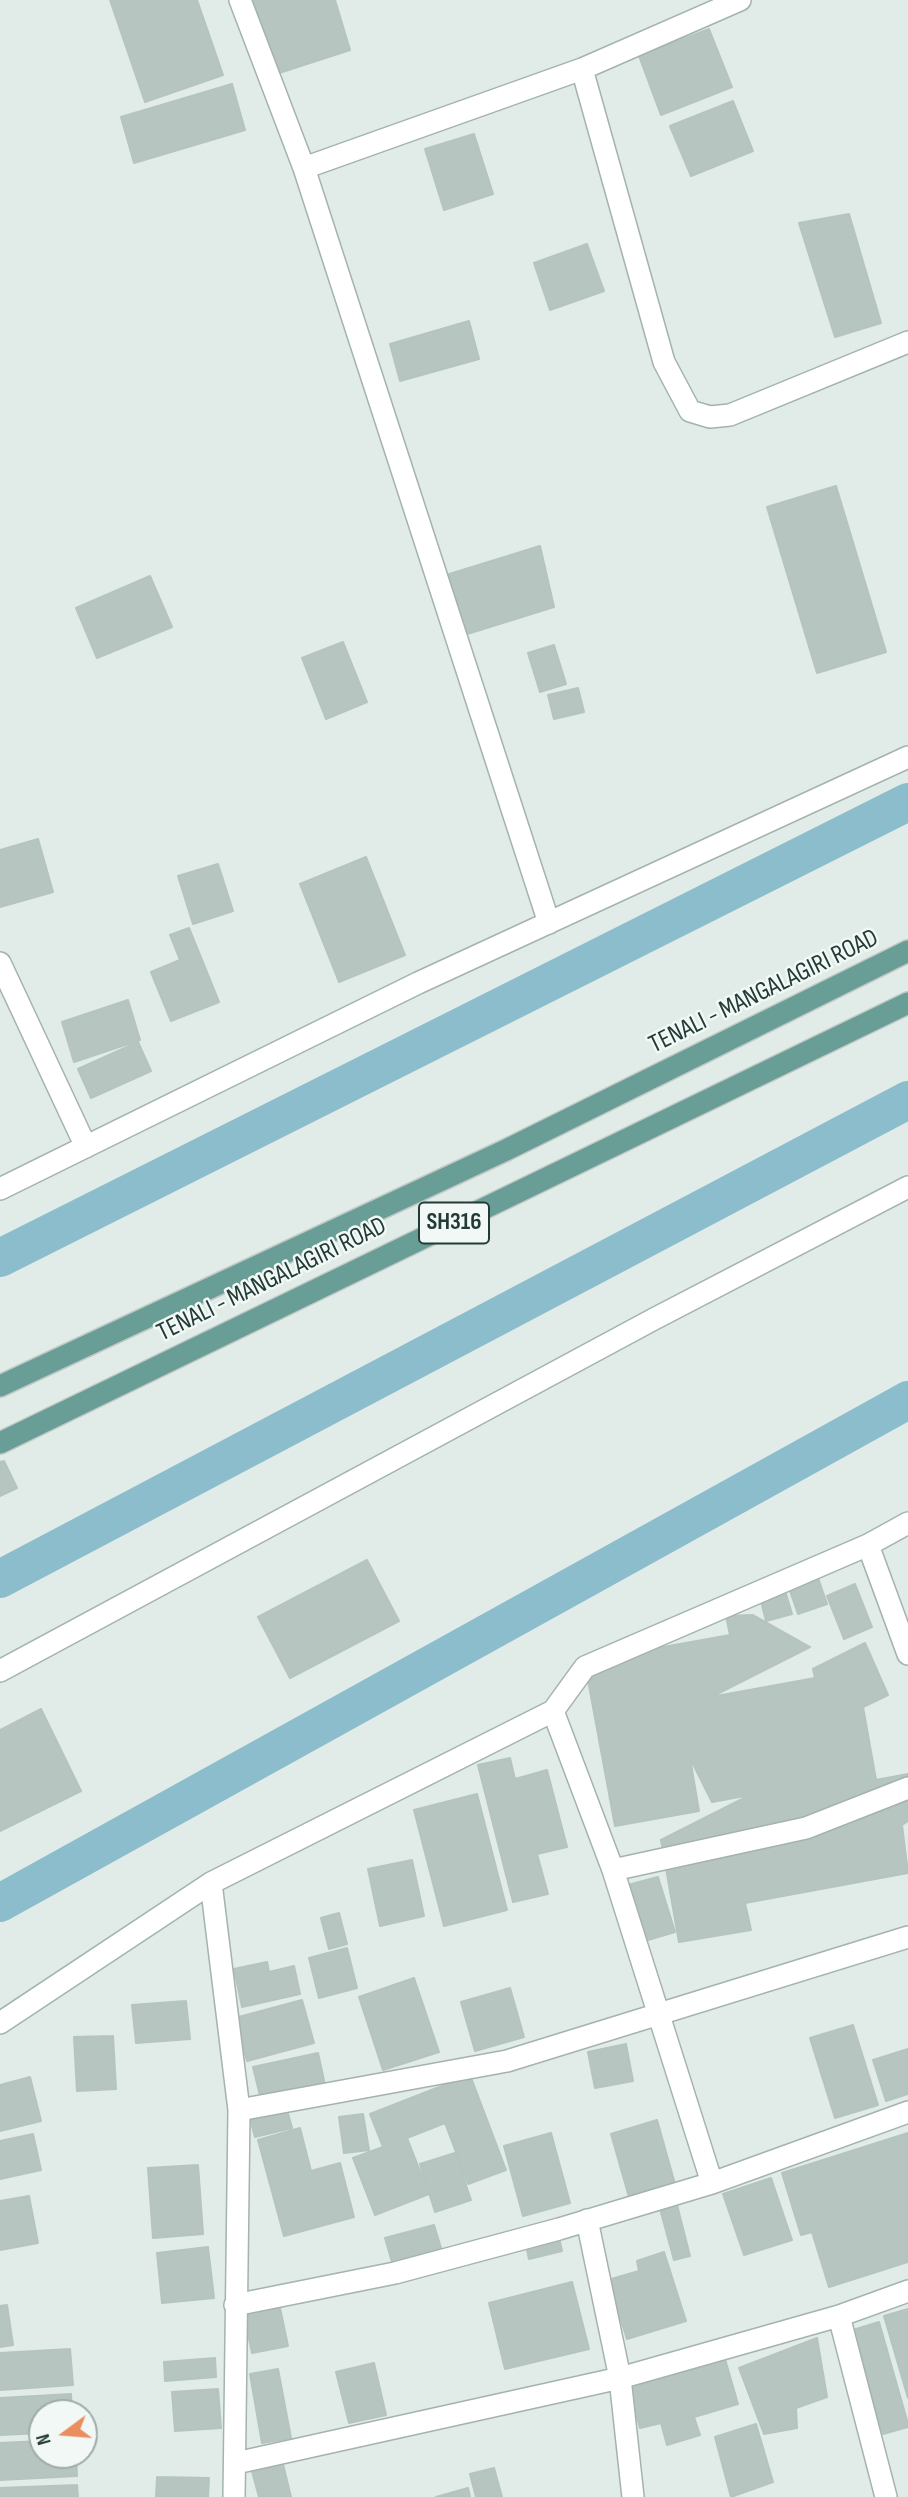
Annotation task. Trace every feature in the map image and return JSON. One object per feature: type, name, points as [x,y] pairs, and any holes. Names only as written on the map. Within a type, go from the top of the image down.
[{"type":"main road","name":"TENALI - MANGALAGIRI ROAD","points":[[0,1386],[506,1150],[908,951]]},
{"type":"main road","name":"TENALI - MANGALAGIRI ROAD","points":[[0,1443],[908,1003]]},
{"type":"street","points":[[240,0],[304,168],[550,923]]},
{"type":"street","points":[[304,168],[582,69],[740,0]]},
{"type":"street","points":[[582,69],[664,362],[690,411],[710,417],[730,415],[908,342]]},
{"type":"street","points":[[0,1189],[418,983],[908,757]]},
{"type":"street","points":[[0,963],[86,1147]]},
{"type":"street","points":[[0,1671],[642,1326],[908,1187]]},
{"type":"street","points":[[0,2023],[211,1883],[553,1712],[586,1667],[868,1545],[908,1523]]},
{"type":"street","points":[[868,1545],[908,1654]]},
{"type":"street","points":[[553,1712],[613,1870],[712,2182]]},
{"type":"street","points":[[613,1870],[806,1828],[908,1788]]},
{"type":"street","points":[[211,1883],[239,2110],[234,2497]]},
{"type":"street","points":[[239,2110],[507,2060],[908,1937]]},
{"type":"street","points":[[235,2305],[395,2273],[587,2220],[712,2182],[908,2112]]},
{"type":"street","points":[[587,2220],[620,2378],[633,2497]]},
{"type":"street","points":[[236,2463],[620,2378],[839,2316],[908,2291]]},
{"type":"street","points":[[839,2316],[886,2497]]},
{"type":"building","points":[[110,0],[197,0],[223,75],[145,102]]},
{"type":"building","points":[[249,0],[335,0],[350,50],[273,75]]},
{"type":"building","points":[[709,29],[732,87],[661,115],[639,56]]},
{"type":"building","points":[[232,84],[245,130],[134,163],[121,117]]},
{"type":"building","points":[[733,101],[753,151],[691,176],[670,126]]},
{"type":"building","points":[[474,134],[493,194],[444,210],[425,149]]},
{"type":"building","points":[[849,214],[881,323],[835,337],[799,223]]},
{"type":"building","points":[[587,244],[604,291],[550,310],[534,263]]},
{"type":"building","points":[[469,321],[479,359],[400,381],[390,344]]},
{"type":"building","points":[[836,486],[886,652],[817,673],[767,507]]},
{"type":"building","points":[[540,546],[554,607],[464,635],[443,576]]},
{"type":"building","points":[[150,576],[172,627],[97,658],[76,608]]},
{"type":"building","points":[[343,642],[367,702],[326,719],[302,658]]},
{"type":"building","points":[[554,645],[566,684],[540,692],[528,653]]},
{"type":"building","points":[[578,688],[584,712],[554,719],[548,695]]},
{"type":"building","points":[[38,839],[53,892],[0,907],[0,850]]},
{"type":"building","points":[[366,857],[405,955],[339,982],[300,884]]},
{"type":"building","points":[[218,864],[233,911],[193,924],[178,876]]},
{"type":"building","points":[[189,928],[219,1002],[171,1021],[151,972],[180,960],[170,935]]},
{"type":"building","points":[[128,1000],[140,1040],[74,1062],[62,1022]]},
{"type":"building","points":[[138,1042],[151,1071],[91,1098],[78,1069]]},
{"type":"building","points":[[4,1461],[17,1488],[0,1496],[0,1462]]},
{"type":"building","points":[[367,1560],[399,1621],[290,1678],[258,1617]]},
{"type":"building","points":[[817,1575],[827,1604],[798,1614],[788,1585]]},
{"type":"building","points":[[855,1584],[872,1627],[844,1639],[827,1596]]},
{"type":"building","points":[[786,1594],[792,1614],[766,1621],[761,1601]]},
{"type":"building","points":[[753,1615],[810,1647],[711,1697],[815,1678],[813,1669],[865,1643],[888,1695],[863,1707],[876,1780],[908,1774],[908,1821],[902,1825],[908,1873],[745,1903],[751,1930],[679,1942],[661,1840],[750,1795],[712,1802],[690,1758],[699,1811],[615,1826],[588,1680],[647,1650],[730,1635],[726,1616]]},
{"type":"building","points":[[41,1709],[81,1791],[0,1831],[0,1730]]},
{"type":"building","points":[[510,1758],[515,1779],[547,1770],[567,1847],[537,1854],[548,1894],[513,1902],[478,1765]]},
{"type":"building","points":[[477,1794],[507,1910],[444,1926],[414,1810]]},
{"type":"building","points":[[412,1860],[424,1916],[380,1926],[368,1869]]},
{"type":"building","points":[[658,1877],[675,1932],[641,1942],[624,1886]]},
{"type":"building","points":[[339,1913],[347,1944],[329,1949],[321,1918]]},
{"type":"building","points":[[347,1948],[357,1988],[319,1998],[309,1958]]},
{"type":"building","points":[[267,1962],[269,1972],[294,1966],[300,1994],[242,2007],[234,1969]]},
{"type":"building","points":[[414,1978],[439,2052],[383,2070],[359,1997]]},
{"type":"building","points":[[510,1988],[524,2037],[475,2051],[461,2002]]},
{"type":"building","points":[[302,2000],[314,2043],[247,2061],[235,2018]]},
{"type":"building","points":[[186,2001],[190,2039],[136,2043],[132,2005]]},
{"type":"building","points":[[853,2025],[878,2105],[835,2118],[810,2038]]},
{"type":"building","points":[[113,2036],[116,2089],[77,2091],[74,2037]]},
{"type":"building","points":[[626,2044],[633,2081],[595,2088],[588,2052]]},
{"type":"building","points":[[908,2049],[908,2094],[886,2101],[873,2060]]},
{"type":"building","points":[[318,2053],[325,2085],[261,2100],[253,2067]]},
{"type":"building","points":[[470,2075],[506,2170],[468,2184],[445,2123],[407,2138],[429,2194],[375,2215],[353,2158],[383,2147],[370,2114]]},
{"type":"building","points":[[30,2077],[41,2121],[0,2131],[0,2085]]},
{"type":"building","points":[[287,2110],[292,2128],[255,2137],[250,2119]]},
{"type":"building","points":[[363,2114],[369,2150],[344,2153],[339,2117]]},
{"type":"building","points":[[657,2120],[675,2184],[629,2197],[611,2134]]},
{"type":"building","points":[[300,2128],[311,2171],[340,2163],[354,2217],[284,2236],[258,2140]]},
{"type":"building","points":[[551,2133],[570,2203],[523,2216],[504,2146]]},
{"type":"building","points":[[908,2133],[908,2262],[829,2287],[812,2232],[801,2235],[782,2173]]},
{"type":"building","points":[[33,2134],[41,2170],[0,2179],[0,2141]]},
{"type":"building","points":[[455,2153],[471,2200],[435,2212],[420,2164]]},
{"type":"building","points":[[198,2165],[203,2234],[153,2238],[148,2168]]},
{"type":"building","points":[[771,2178],[792,2240],[744,2255],[723,2194]]},
{"type":"building","points":[[29,2196],[38,2243],[0,2250],[0,2201]]},
{"type":"building","points":[[677,2205],[690,2256],[674,2260],[660,2209]]},
{"type":"building","points":[[434,2225],[441,2248],[392,2262],[385,2238]]},
{"type":"building","points":[[558,2233],[562,2251],[529,2259],[525,2241]]},
{"type":"building","points":[[208,2247],[214,2298],[162,2303],[157,2253]]},
{"type":"building","points":[[664,2252],[686,2321],[627,2339],[608,2280],[639,2271],[637,2261]]},
{"type":"building","points":[[572,2282],[589,2349],[505,2369],[489,2303]]},
{"type":"building","points":[[279,2303],[288,2346],[252,2353],[243,2310]]},
{"type":"building","points":[[7,2305],[13,2345],[0,2347],[0,2306]]},
{"type":"building","points":[[908,2309],[908,2398],[884,2316]]},
{"type":"building","points":[[879,2322],[908,2424],[908,2427],[883,2434],[853,2330]]},
{"type":"building","points":[[817,2338],[827,2397],[796,2408],[797,2428],[764,2434],[739,2368]]},
{"type":"building","points":[[70,2349],[73,2385],[0,2390],[0,2353]]},
{"type":"building","points":[[723,2352],[738,2404],[694,2417],[700,2435],[667,2445],[661,2423],[640,2428],[626,2379]]},
{"type":"building","points":[[215,2358],[216,2377],[165,2381],[164,2362]]},
{"type":"building","points":[[374,2363],[386,2415],[349,2423],[336,2372]]},
{"type":"building","points":[[278,2369],[291,2438],[262,2443],[250,2374]]},
{"type":"building","points":[[218,2389],[221,2428],[175,2431],[172,2392]]},
{"type":"building","points":[[71,2394],[71,2399],[28,2399],[28,2434],[0,2435],[0,2398]]},
{"type":"building","points":[[756,2424],[773,2482],[731,2497],[715,2437]]},
{"type":"building","points":[[28,2442],[28,2469],[77,2469],[77,2476],[0,2480],[0,2443]]},
{"type":"building","points":[[281,2456],[291,2497],[259,2497],[250,2464]]},
{"type":"building","points":[[494,2468],[502,2497],[476,2497],[470,2474]]},
{"type":"building","points":[[157,2477],[209,2478],[208,2497],[156,2497]]},
{"type":"building","points":[[77,2485],[78,2497],[0,2497],[0,2488]]},
{"type":"building","points":[[468,2488],[470,2497],[436,2497]]},
{"type":"waterway","points":[[0,1258],[908,802]]},
{"type":"waterway","points":[[0,1579],[908,1100]]},
{"type":"waterway","points":[[0,1903],[908,1400]]}]
